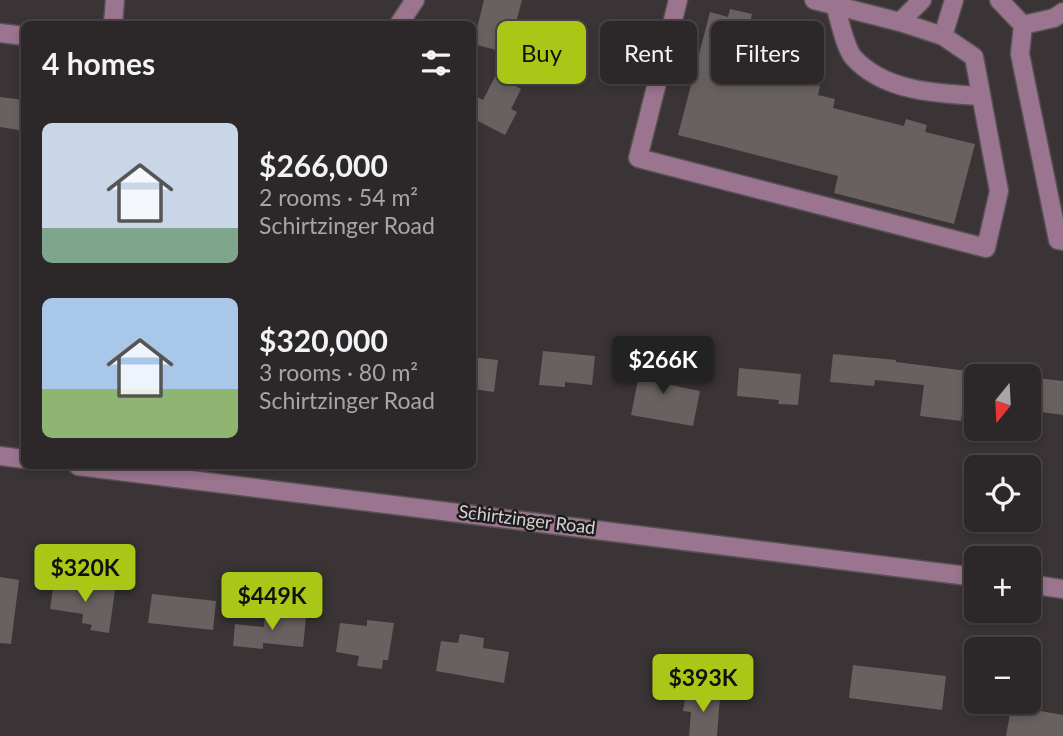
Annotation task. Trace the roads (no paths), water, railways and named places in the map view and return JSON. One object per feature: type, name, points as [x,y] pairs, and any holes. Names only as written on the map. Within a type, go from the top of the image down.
[{"type":"street","points":[[113,21],[115,0]]},
{"type":"street","points":[[401,21],[415,0]]},
{"type":"street","points":[[678,0],[638,158],[986,248],[999,191],[974,57],[943,36],[814,0]]},
{"type":"street","points":[[900,22],[922,0]]},
{"type":"street","points":[[943,36],[954,0]]},
{"type":"street","points":[[999,0],[1023,25],[1020,54],[1055,180],[1058,240],[1063,241]]},
{"type":"street","points":[[835,5],[852,56],[879,78],[936,94],[981,96]]},
{"type":"street","points":[[1023,25],[1054,18],[1063,12]]},
{"type":"street","points":[[0,33],[21,36]]},
{"type":"street","points":[[0,456],[21,459]]},
{"type":"street","name":"Schirtzinger Road","points":[[102,469],[964,576]]},
{"type":"street","points":[[1041,586],[1063,589]]}]
